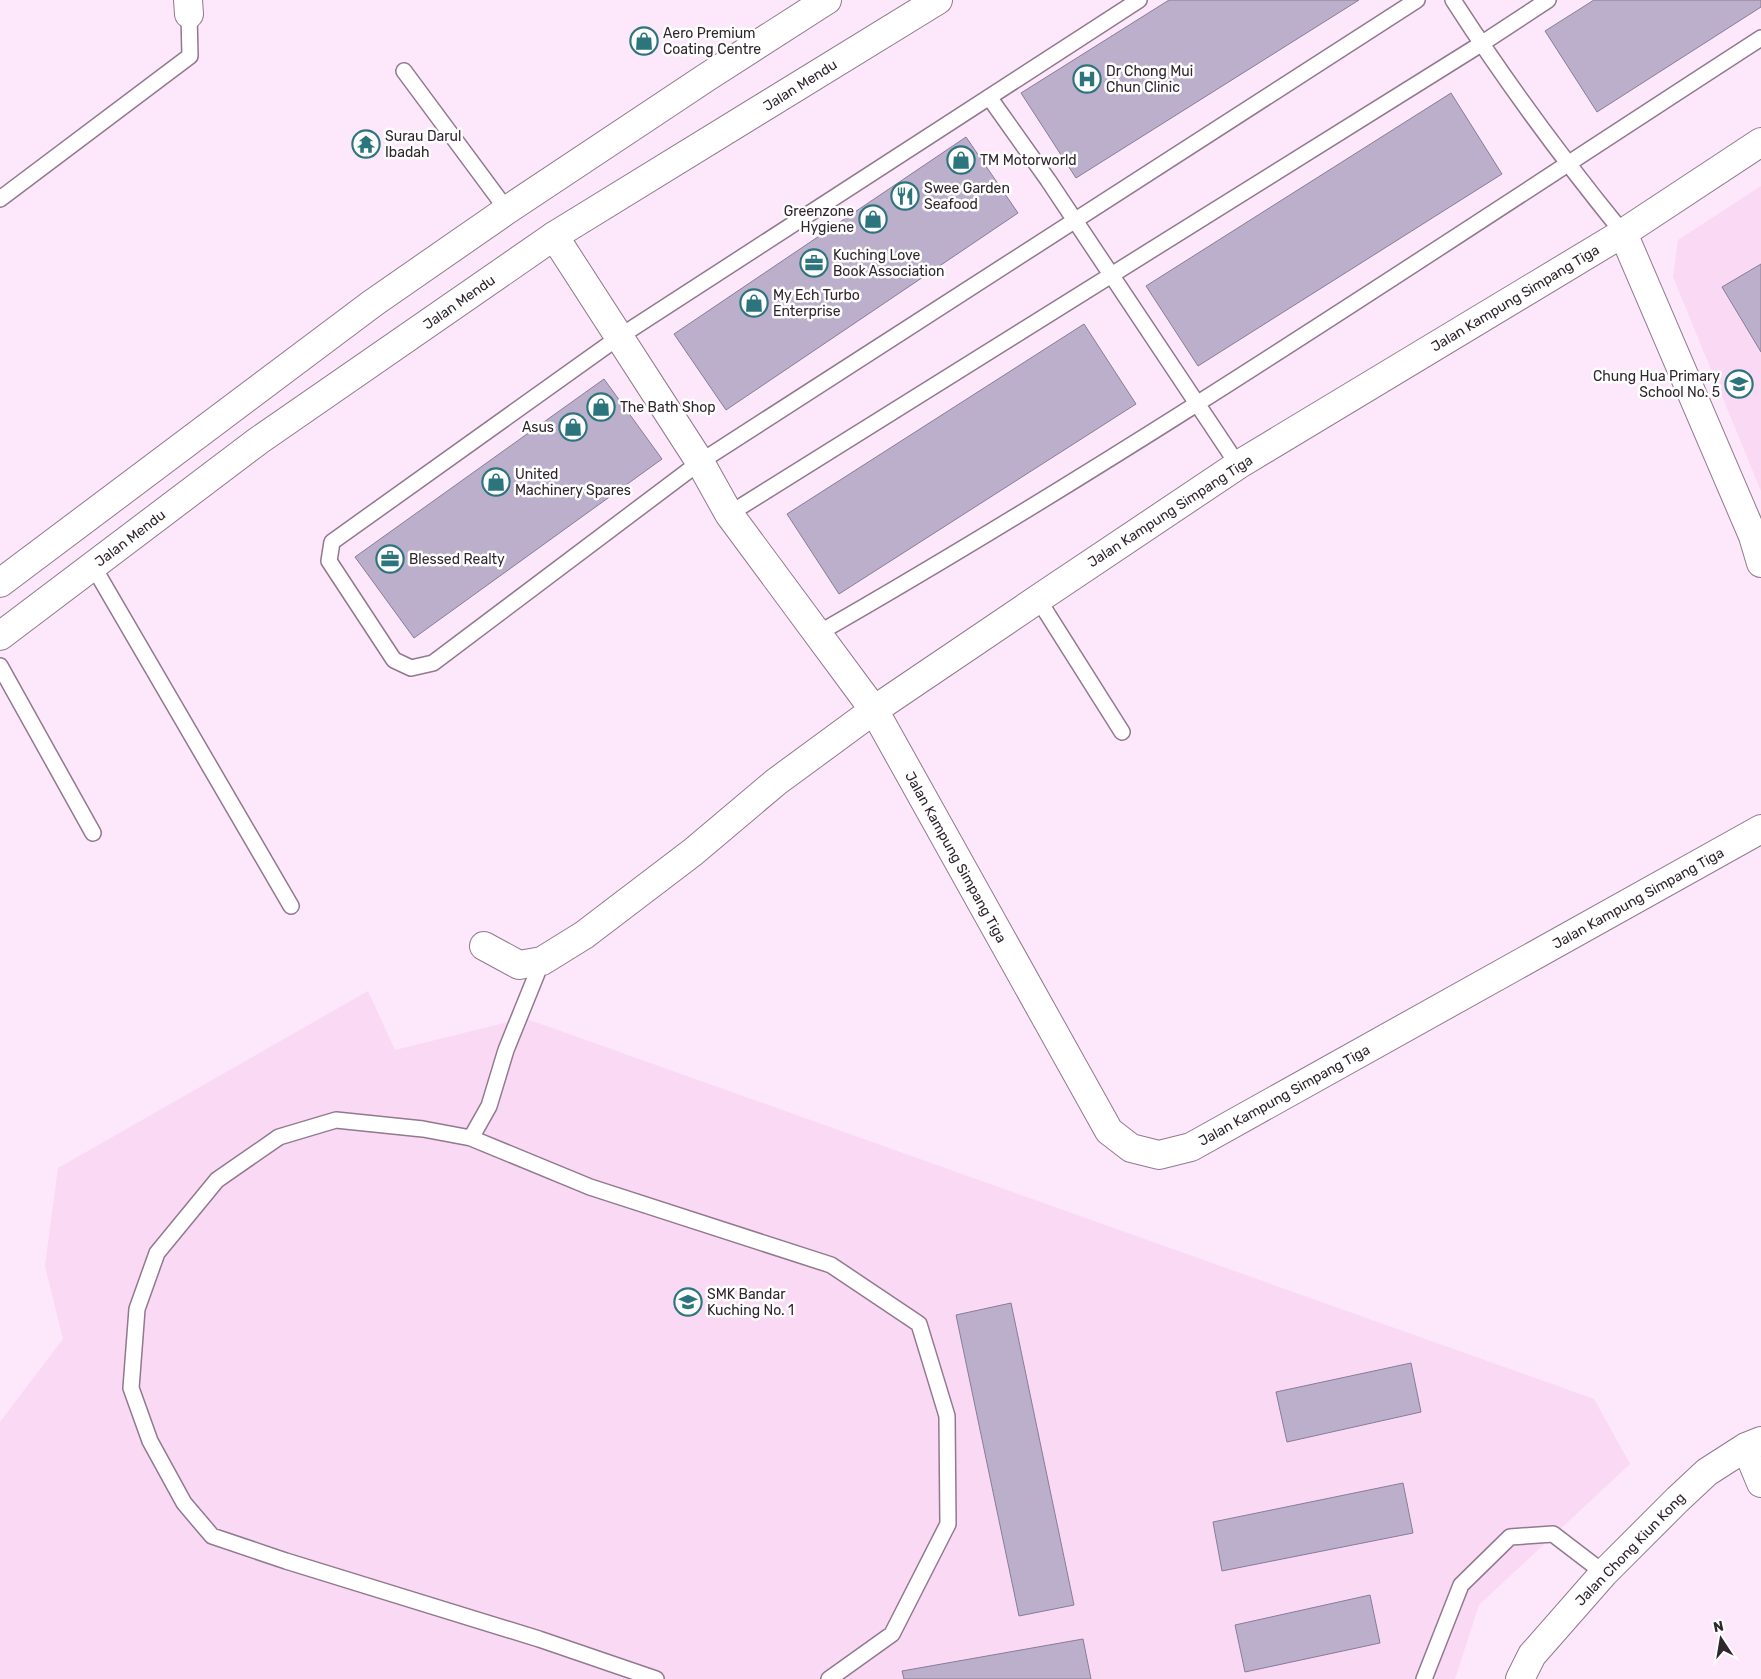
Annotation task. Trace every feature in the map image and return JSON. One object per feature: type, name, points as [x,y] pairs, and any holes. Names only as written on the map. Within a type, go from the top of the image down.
[{"type":"street","points":[[0,583],[373,303],[507,210],[707,76],[827,0]]},
{"type":"street","name":"Jalan Mendu","points":[[0,636],[258,441],[554,236],[938,0]]},
{"type":"street","name":"Jalan Kampung Simpang Tiga","points":[[1758,150],[1238,466],[874,710],[1108,1131],[1131,1148],[1159,1154],[1191,1147],[1761,829]]},
{"type":"street","points":[[1623,233],[1753,536],[1761,563]]},
{"type":"street","points":[[484,946],[519,965],[542,961],[584,935],[693,852],[776,782],[874,710],[729,514],[700,462],[554,236]]},
{"type":"street","points":[[1753,1444],[1761,1483]]},
{"type":"street","name":"Jalan Chong Kiun Kong","points":[[1520,1679],[1532,1655],[1604,1573],[1707,1472],[1753,1444]]},
{"type":"lane","points":[[1138,0],[620,337],[332,542],[329,561],[394,660],[411,668],[433,663],[700,462],[1417,0]]},
{"type":"lane","points":[[1454,0],[1481,44],[1566,164],[1623,233]]},
{"type":"lane","points":[[729,514],[1481,44],[1548,0]]},
{"type":"lane","points":[[0,199],[190,56],[189,7]]},
{"type":"lane","points":[[817,634],[918,576],[1197,403],[1761,38]]},
{"type":"lane","points":[[404,71],[507,210]]},
{"type":"lane","points":[[989,97],[1075,221],[1238,466]]},
{"type":"lane","points":[[93,566],[291,906]]},
{"type":"lane","points":[[1038,599],[1122,732]]},
{"type":"lane","points":[[0,666],[93,832]]},
{"type":"lane","points":[[471,1138],[489,1106],[506,1050],[542,961]]},
{"type":"lane","points":[[656,1679],[539,1639],[286,1561],[212,1536],[184,1503],[150,1441],[131,1388],[137,1309],[157,1253],[217,1180],[279,1137],[336,1120],[423,1129],[471,1138],[590,1187],[831,1265],[919,1324],[947,1416],[948,1524],[892,1634],[829,1679]]},
{"type":"lane","points":[[1424,1679],[1461,1585],[1510,1537],[1553,1534],[1604,1573]]},
{"type":"shaded area","name":"Chung Hua Primary School No. 5","points":[[1761,186],[1761,491],[1673,277],[1678,240]]},
{"type":"shaded area","name":"SMK Bandar Kuching No. 1","points":[[368,991],[395,1050],[524,1018],[1594,1399],[1630,1464],[1479,1605],[1455,1679],[0,1679],[0,1422],[63,1339],[45,1266],[58,1168]]},
{"type":"building","points":[[1169,0],[1359,0],[1076,178],[1021,93]]},
{"type":"building","points":[[1594,0],[1761,0],[1761,7],[1597,112],[1545,31]]},
{"type":"building","points":[[1451,93],[1502,174],[1198,366],[1146,286]]},
{"type":"building","points":[[966,137],[1018,213],[726,410],[674,334]]},
{"type":"building","points":[[1761,264],[1761,352],[1722,287]]},
{"type":"building","points":[[1084,324],[1136,404],[839,594],[787,514]]},
{"type":"building","points":[[604,379],[662,459],[414,638],[355,557]]},
{"type":"building","points":[[1011,1303],[1074,1605],[1019,1616],[956,1315]]},
{"type":"building","points":[[1411,1363],[1421,1412],[1287,1442],[1276,1392]]},
{"type":"building","points":[[1403,1483],[1413,1533],[1222,1571],[1213,1522]]},
{"type":"building","points":[[1370,1595],[1380,1643],[1245,1672],[1235,1625]]},
{"type":"building","points":[[1083,1639],[1091,1679],[904,1679],[902,1671]]},
{"type":"place","name":"Aero Premium Coating Centre","points":[[644,41]]},
{"type":"place","name":"Dr Chong Mui Chun Clinic","points":[[1087,79]]},
{"type":"place","name":"Surau Darul Ibadah","points":[[366,144]]},
{"type":"place","name":"TM Motorworld","points":[[961,160]]},
{"type":"place","name":"Swee Garden Seafood","points":[[905,196]]},
{"type":"place","name":"Greenzone Hygiene","points":[[873,219]]},
{"type":"place","name":"Kuching Love Book Association","points":[[814,263]]},
{"type":"place","name":"My Ech Turbo Enterprise","points":[[754,303]]},
{"type":"place","name":"Chung Hua Primary School No. 5","points":[[1739,384]]},
{"type":"place","name":"The Bath Shop","points":[[601,407]]},
{"type":"place","name":"Asus","points":[[573,427]]},
{"type":"place","name":"United Machinery Spares","points":[[496,482]]},
{"type":"place","name":"Blessed Realty","points":[[390,559]]},
{"type":"place","name":"SMK Bandar Kuching No. 1","points":[[688,1302]]}]
